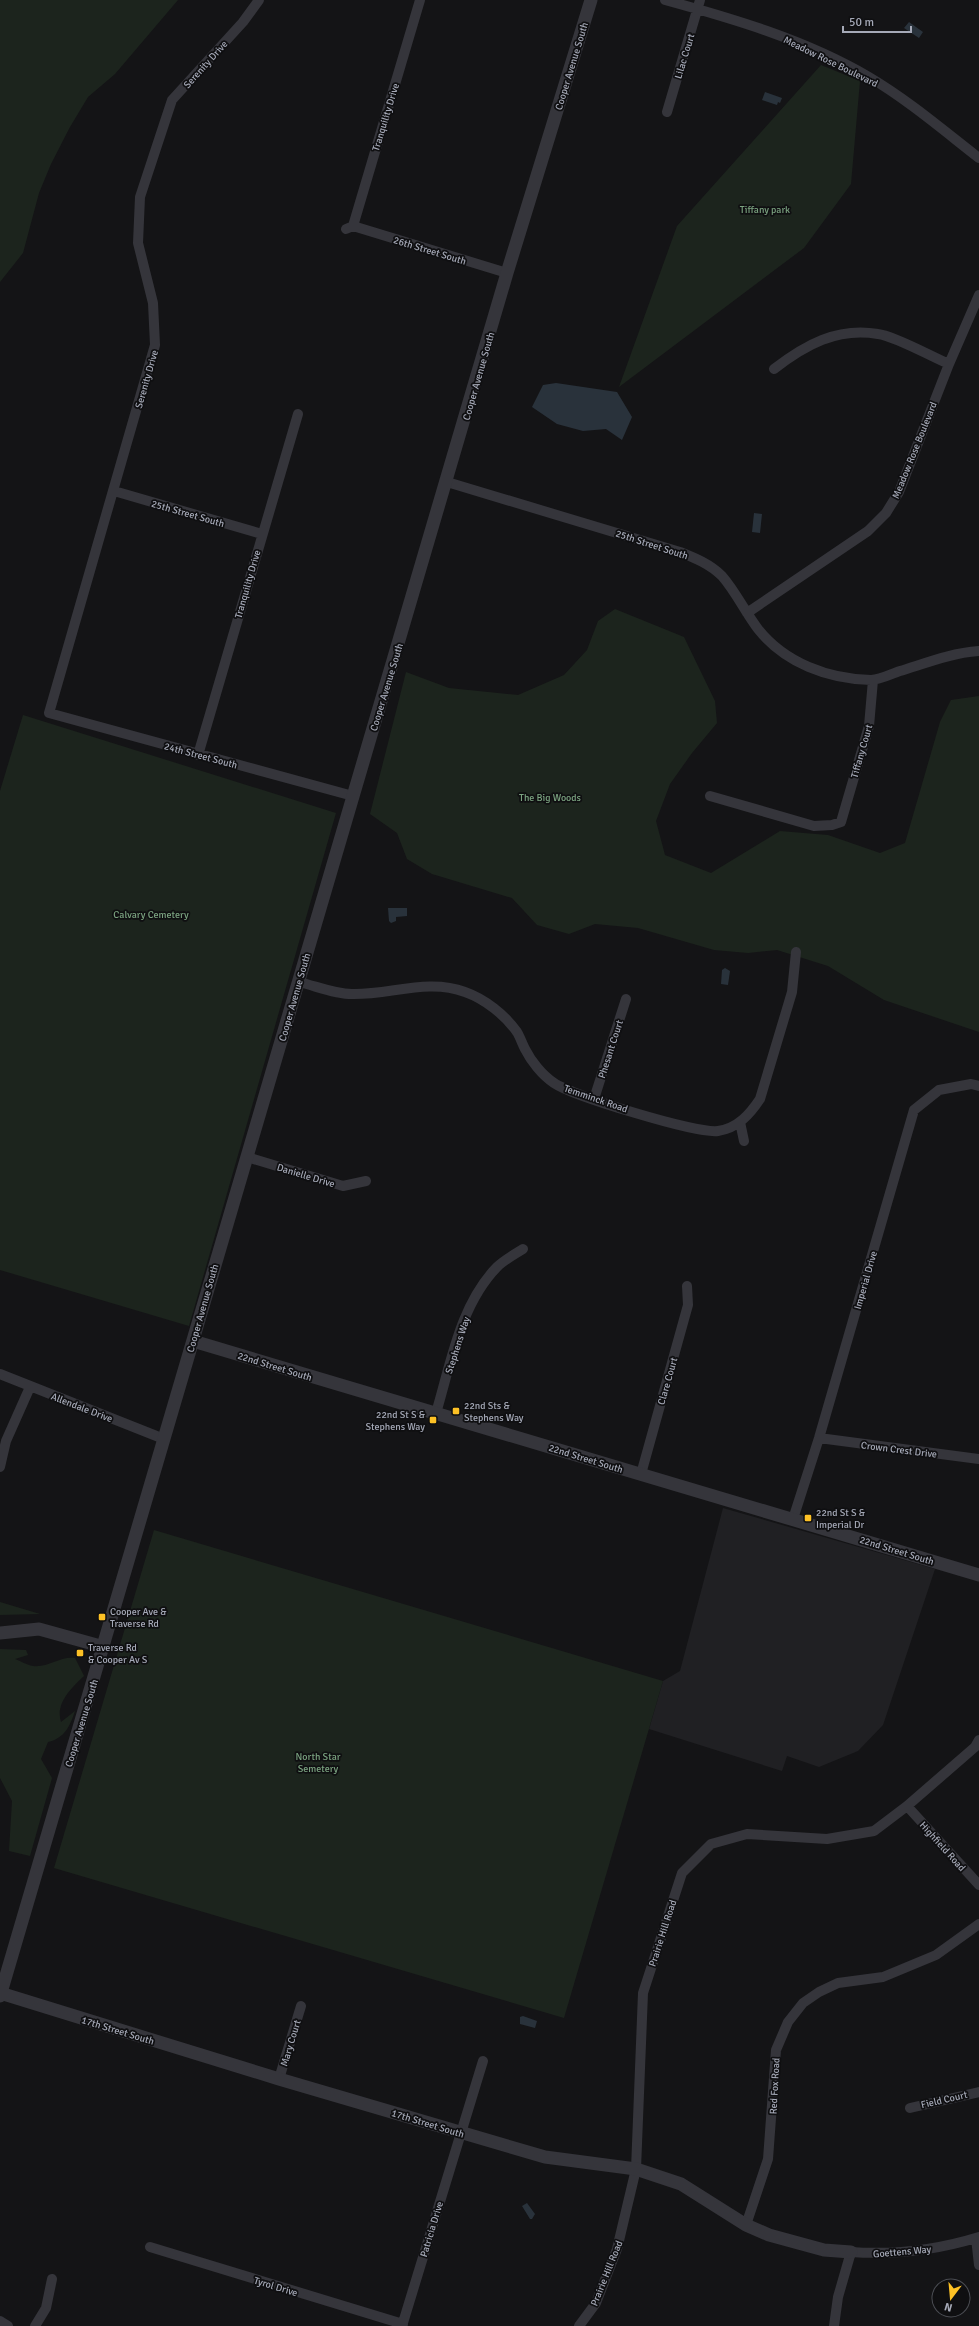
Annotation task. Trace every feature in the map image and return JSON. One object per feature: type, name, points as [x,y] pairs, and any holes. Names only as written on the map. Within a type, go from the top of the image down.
[{"type":"street","name":"Serenity Drive","points":[[49,713],[155,345],[153,303],[138,243],[140,198],[172,100],[243,22],[259,0]]},
{"type":"street","name":"Tranquility Drive","points":[[350,228],[420,0]]},
{"type":"street","name":"Cooper Avenue South","points":[[0,1994],[104,1647],[353,796],[447,482],[507,273],[590,0]]},
{"type":"street","name":"Meadow Rose Boulevard","points":[[665,0],[699,4],[793,40],[868,77],[925,116],[979,158]]},
{"type":"street","name":"Lilac Court","points":[[667,112],[699,4]]},
{"type":"street","name":"26th Street South","points":[[350,228],[507,273]]},
{"type":"street","name":"Meadow Rose Boulevard","points":[[747,613],[868,531],[886,513],[899,492],[949,364],[979,295]]},
{"type":"street","points":[[774,369],[810,343],[828,337],[852,332],[880,334],[949,364]]},
{"type":"street","name":"Tranquility Drive","points":[[198,755],[298,414]]},
{"type":"street","name":"25th Street South","points":[[447,482],[687,555],[701,561],[721,576],[770,642],[786,655],[810,669],[838,677],[873,680],[951,654],[979,651]]},
{"type":"street","name":"25th Street South","points":[[114,491],[262,534]]},
{"type":"street","name":"Tiffany Court","points":[[710,796],[814,826],[832,825],[841,822],[869,726],[873,680]]},
{"type":"street","name":"24th Street South","points":[[49,713],[198,755],[353,796]]},
{"type":"street","name":"Temminck Road","points":[[299,982],[350,994],[372,994],[428,986],[440,986],[468,992],[500,1013],[518,1033],[533,1063],[554,1083],[594,1099],[698,1130],[717,1131],[730,1128],[740,1122],[751,1112],[764,1090],[792,992],[796,952]]},
{"type":"street","name":"Phesant Court","points":[[594,1099],[626,999]]},
{"type":"street","name":"Imperial Drive","points":[[793,1519],[819,1438],[914,1110],[939,1090],[971,1084],[979,1086]]},
{"type":"street","points":[[740,1122],[744,1141]]},
{"type":"street","name":"Danielle Drive","points":[[247,1157],[343,1186],[366,1181]]},
{"type":"street","name":"Stephens Way","points":[[436,1413],[464,1318],[479,1292],[498,1266],[523,1249]]},
{"type":"street","name":"Clare Court","points":[[641,1474],[688,1305],[687,1286]]},
{"type":"street","name":"22nd Street South","points":[[193,1341],[979,1575]]},
{"type":"street","name":"Allendale Drive","points":[[0,1374],[164,1439]]},
{"type":"street","points":[[0,1467],[6,1441],[30,1387]]},
{"type":"street","name":"Crown Crest Drive","points":[[819,1438],[979,1459]]},
{"type":"street","points":[[0,1633],[39,1629],[104,1647]]},
{"type":"street","name":"Prairie Hill Road","points":[[579,2326],[596,2302],[617,2249],[636,2169],[643,1993],[682,1873],[711,1844],[747,1834],[827,1839],[874,1831],[907,1806],[975,1747],[979,1740]]},
{"type":"street","name":"Highfield Road","points":[[907,1806],[979,1885]]},
{"type":"street","name":"Red Fox Road","points":[[746,2225],[768,2159],[776,2050],[788,2022],[803,2003],[819,1992],[838,1983],[883,1976],[936,1955],[979,1924]]},
{"type":"street","name":"17th Street South","points":[[0,1994],[279,2079],[545,2157],[636,2169],[681,2184],[746,2225],[769,2236],[824,2250],[851,2252]]},
{"type":"street","name":"Mary Court","points":[[279,2079],[301,2006]]},
{"type":"street","name":"Patricia Drive","points":[[402,2325],[483,2061]]},
{"type":"street","name":"Field Court","points":[[910,2108],[979,2092]]},
{"type":"street","points":[[978,2237],[979,2265]]},
{"type":"street","name":"Goettens Way","points":[[851,2252],[880,2254],[908,2252],[978,2237]]},
{"type":"street","name":"Tyrol Drive","points":[[150,2247],[402,2325]]},
{"type":"street","points":[[834,2326],[838,2297],[851,2252]]},
{"type":"street","points":[[35,2326],[46,2308],[52,2280]]},
{"type":"street","points":[[0,2322],[8,2326]]},
{"type":"shaded area","points":[[909,22],[923,32],[919,38],[904,28]]},
{"type":"shaded area","points":[[765,92],[782,98],[780,103],[778,102],[777,105],[762,100]]},
{"type":"shaded area","points":[[556,383],[617,392],[632,417],[622,440],[606,429],[583,431],[557,424],[532,407],[543,385]]},
{"type":"shaded area","points":[[754,513],[762,514],[760,533],[752,532]]},
{"type":"shaded area","points":[[388,908],[407,908],[407,916],[396,917],[396,921],[391,923],[389,921]]},
{"type":"shaded area","points":[[725,968],[730,971],[728,985],[721,984],[722,970]]},
{"type":"shaded area","points":[[723,1508],[935,1569],[883,1725],[858,1751],[819,1767],[787,1756],[782,1771],[649,1729],[663,1681],[680,1671]]},
{"type":"shaded area","points":[[523,2016],[537,2021],[535,2028],[520,2024],[520,2017]]},
{"type":"shaded area","points":[[527,2203],[535,2214],[532,2219],[530,2219],[522,2206]]},
{"type":"green space","points":[[0,0],[178,0],[115,74],[88,97],[70,127],[51,164],[39,193],[23,253],[0,282]]},
{"type":"green space","name":"Tiffany park","points":[[821,65],[860,81],[851,184],[804,248],[619,387],[677,226]]},
{"type":"green space","name":"The Big Woods","points":[[615,609],[684,637],[715,701],[717,723],[692,753],[670,784],[656,821],[665,855],[711,873],[780,831],[828,835],[880,853],[905,843],[940,722],[951,700],[979,696],[979,1032],[884,1000],[828,966],[777,950],[748,953],[714,950],[638,928],[595,924],[569,934],[537,925],[512,898],[432,874],[407,859],[397,833],[370,814],[406,672],[449,688],[518,695],[564,675],[587,650],[598,621]]},
{"type":"green space","name":"Calvary Cemetery","points":[[23,715],[336,813],[189,1326],[0,1270],[0,791]]},
{"type":"green space","name":"North Star Semetery","points":[[154,1530],[663,1681],[564,2018],[54,1868]]},
{"type":"green space","points":[[0,1602],[40,1614],[0,1615]]},
{"type":"green space","points":[[0,1649],[26,1650],[28,1655],[15,1659],[33,1666],[75,1658],[84,1676],[69,1691],[60,1709],[61,1722],[75,1711],[69,1726],[59,1738],[48,1742],[41,1759],[52,1778],[30,1856],[9,1851],[12,1801],[0,1778]]},
{"type":"place","name":"22nd Sts & Stephens Way","points":[[456,1411]]},
{"type":"place","name":"22nd St S & Stephens Way","points":[[433,1420]]},
{"type":"place","name":"22nd St S & Imperial Dr","points":[[808,1518]]},
{"type":"place","name":"Cooper Ave & Traverse Rd","points":[[102,1617]]},
{"type":"place","name":"Traverse Rd & Cooper Av S","points":[[80,1653]]}]
